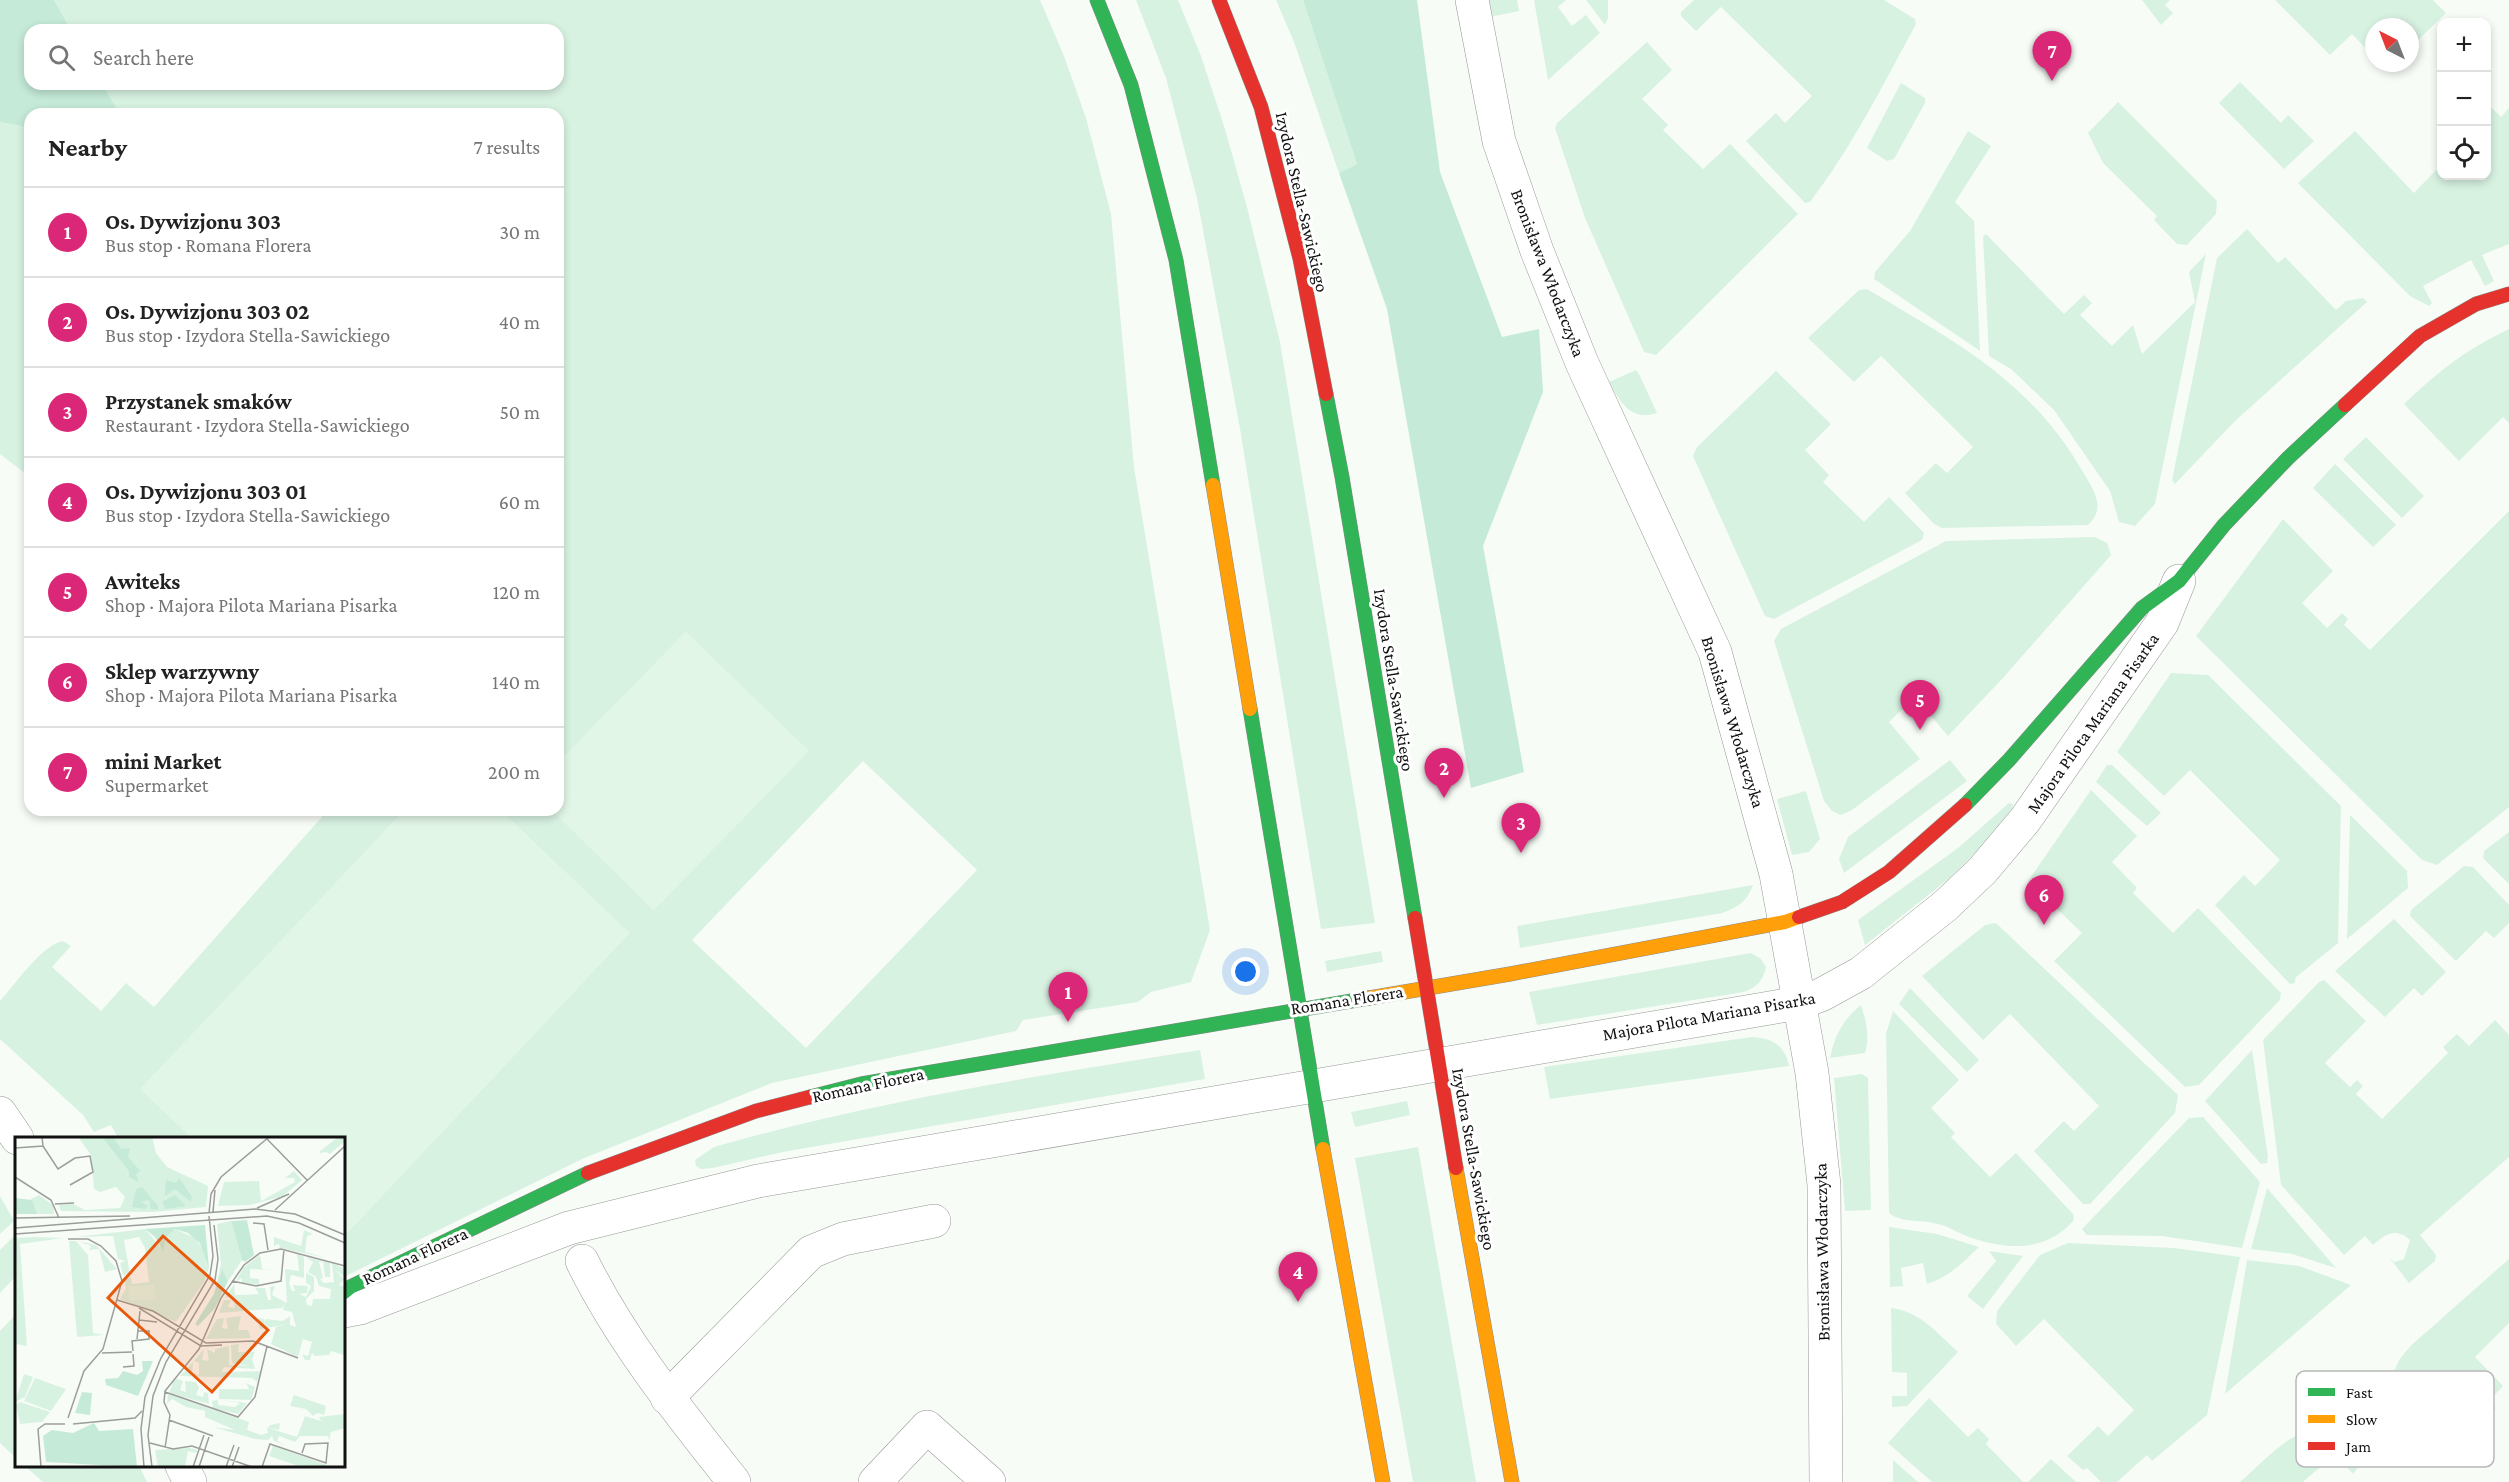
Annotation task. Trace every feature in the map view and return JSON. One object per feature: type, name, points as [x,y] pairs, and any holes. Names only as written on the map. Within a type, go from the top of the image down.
[{"type":"main road","points":[[1097,0],[1131,85],[1176,260],[1299,1008],[1383,1482]]},
{"type":"main road","name":"Izydora Stella-Sawickiego","points":[[1219,0],[1261,107],[1300,259],[1342,477],[1438,1064],[1512,1482]]},
{"type":"main road","name":"Majora Pilota Mariana Pisarka","points":[[1426,987],[1785,922],[1842,902],[1889,872],[1971,799],[2009,760],[2142,608],[2179,581],[2224,525],[2288,458],[2420,336],[2476,304],[2509,294]]},
{"type":"main road","name":"Romana Florera","points":[[345,1291],[360,1282],[599,1168],[756,1111],[861,1084],[1426,987]]},
{"type":"street","name":"Bronisława Włodarczyka","points":[[1472,0],[1499,141],[1537,250],[1582,363],[1715,652],[1759,805],[1776,874],[1812,1073],[1824,1185],[1826,1482]]},
{"type":"street","name":"Majora Pilota Mariana Pisarka","points":[[1438,1064],[1799,1003],[1821,995],[1862,973],[1945,906],[1982,871],[2025,820],[2162,623],[2179,581]]},
{"type":"street","name":"Romana Florera","points":[[345,1311],[360,1308],[569,1228],[758,1181],[1438,1064]]},
{"type":"street","points":[[0,1113],[16,1137]]},
{"type":"street","points":[[667,1398],[811,1252],[843,1239],[934,1221]]},
{"type":"street","points":[[582,1261],[613,1319],[667,1398],[734,1482]]},
{"type":"street","points":[[875,1482],[927,1427],[989,1482]]},
{"type":"street","points":[[182,1467],[190,1482]]},
{"type":"green space","points":[[0,0],[54,0],[68,24],[24,24],[24,90],[106,90],[116,108],[24,108],[24,127],[0,122]]},
{"type":"green space","points":[[54,0],[1040,0],[1064,56],[1086,118],[1111,214],[1134,467],[1210,930],[1191,982],[1151,992],[1138,1002],[1023,1020],[1016,1031],[772,1083],[582,1159],[345,1277],[345,1235],[629,933],[506,816],[558,816],[654,910],[686,632],[564,757],[564,108],[116,108],[106,90],[564,90],[564,24],[68,24]],"holes":[[[863,761],[977,870],[806,1048],[692,940]]]},
{"type":"green space","points":[[1136,0],[1178,0],[1201,56],[1247,207],[1280,342],[1375,923],[1321,929],[1240,429],[1197,198],[1166,78]]},
{"type":"green space","points":[[1276,0],[1303,0],[1357,164],[1339,173],[1294,42]]},
{"type":"green space","points":[[1303,0],[1417,0],[1440,172],[1502,337],[1539,329],[1543,392],[1483,546],[1524,772],[1471,788],[1387,309],[1339,173],[1357,164]]},
{"type":"green space","points":[[1487,0],[1517,0],[1519,11],[1490,17]]},
{"type":"green space","points":[[1534,0],[1566,0],[1558,7],[1572,26],[1586,15],[1600,33],[1548,80]]},
{"type":"green space","points":[[1586,0],[1608,0],[1608,18],[1605,25]]},
{"type":"green space","points":[[1694,0],[1884,0],[1915,19],[1916,24],[1866,115],[1840,160],[1810,202],[1805,203],[1746,141],[1776,113],[1785,123],[1812,96],[1721,7],[1696,31],[1681,16],[1681,12]]},
{"type":"green space","points":[[2142,0],[2170,0],[2165,5],[2173,13],[2161,25]]},
{"type":"green space","points":[[2275,0],[2433,0],[2446,13],[2441,18],[2437,18],[2437,22],[2419,39],[2419,18],[2365,18],[2365,48],[2352,34],[2330,55]]},
{"type":"green space","points":[[1647,42],[1672,70],[1642,99],[1668,125],[1663,130],[1703,169],[1730,144],[1798,214],[1656,355],[1644,352],[1585,218],[1555,128],[1557,123]]},
{"type":"green space","points":[[2240,82],[2281,123],[2288,115],[2314,141],[2284,169],[2219,103]]},
{"type":"green space","points":[[1901,83],[1925,98],[1925,103],[1894,159],[1887,161],[1867,148]]},
{"type":"green space","points":[[2118,102],[2217,201],[2216,214],[2187,245],[2177,244],[2154,220],[2157,216],[2103,163],[2088,133]]},
{"type":"green space","points":[[2491,107],[2501,117],[2509,108],[2509,244],[2482,255],[2494,281],[2485,286],[2471,260],[2423,286],[2432,303],[2429,306],[2410,296],[2298,183],[2355,131],[2414,193],[2437,169],[2437,180],[2491,180]]},
{"type":"green space","points":[[0,122],[24,127],[24,472],[0,454]]},
{"type":"green space","points":[[1968,131],[1991,146],[1955,202],[1974,221],[1980,351],[1874,279],[1875,272],[1910,231]]},
{"type":"green space","points":[[2247,229],[2278,263],[2285,257],[2336,310],[2346,301],[2363,298],[2367,302],[2234,422],[2175,484],[2172,480],[2217,258]]},
{"type":"green space","points":[[1986,234],[2064,314],[2084,295],[2092,303],[2080,315],[2112,346],[2133,325],[2142,354],[2195,302],[2189,272],[2206,254],[2155,504],[2135,526],[2119,522],[2110,491],[2054,410],[2011,369],[1989,356],[1983,236]]},
{"type":"green space","points":[[1867,289],[1960,346],[1988,366],[2014,387],[2039,412],[2062,440],[2094,492],[2097,512],[2088,525],[1942,528],[1934,524],[1905,493],[1936,463],[1947,473],[1973,447],[1881,356],[1854,382],[1808,338],[1859,290]]},
{"type":"green space","points":[[2509,329],[2509,423],[2503,417],[2459,461],[2404,404],[2453,362]]},
{"type":"green space","points":[[1636,370],[1657,413],[1640,415],[1633,412],[1617,397],[1609,382]]},
{"type":"green space","points":[[1776,371],[1831,424],[1805,450],[1829,475],[1823,482],[1864,522],[1889,497],[1924,533],[1922,540],[1774,619],[1765,616],[1693,456],[1697,447]]},
{"type":"green space","points":[[2366,437],[2424,496],[2402,518],[2343,459]]},
{"type":"green space","points":[[2335,464],[2396,525],[2373,547],[2313,488]]},
{"type":"green space","points":[[2509,511],[2509,807],[2437,865],[2422,860],[2196,636],[2283,519],[2333,571],[2302,603],[2327,628],[2342,613],[2348,619],[2344,625],[2370,650]]},
{"type":"green space","points":[[2095,537],[2107,543],[2111,555],[2003,678],[1948,736],[1915,697],[1889,722],[1920,759],[1852,810],[1841,815],[1832,811],[1824,801],[1774,641],[1781,629],[1946,541]]},
{"type":"green space","points":[[686,632],[809,751],[654,910],[558,816],[564,816],[564,757]]},
{"type":"green space","points":[[2171,673],[2208,675],[2341,806],[2338,943],[2295,978],[2295,983],[2290,984],[2215,905],[2244,875],[2255,886],[2280,860],[2190,770],[2164,796],[2117,752]]},
{"type":"green space","points":[[1950,760],[1967,781],[1844,873],[1839,859],[1848,837]]},
{"type":"green space","points":[[2107,765],[2112,765],[2161,813],[2147,826],[2096,782]]},
{"type":"green space","points":[[2091,790],[2137,836],[2112,862],[2137,888],[2133,893],[2173,933],[2198,908],[2281,993],[2280,1000],[2199,1085],[2185,1087],[2054,961],[2082,933],[2028,881]]},
{"type":"green space","points":[[1806,791],[1820,839],[1809,852],[1792,855],[1777,799]]},
{"type":"green space","points":[[2009,803],[2013,804],[2012,809],[1978,850],[1951,877],[1865,945],[1858,920],[1958,848]]},
{"type":"green space","points":[[2350,815],[2407,871],[2408,888],[2347,939]]},
{"type":"green space","points":[[323,816],[399,816],[141,1089],[191,1137],[117,1137],[111,1125],[94,1132],[83,1115],[0,1039],[0,1001],[38,957],[47,949],[63,941],[71,946],[52,967],[101,1011],[126,983],[154,1007]]},
{"type":"green space","points":[[399,816],[506,816],[629,933],[345,1235],[345,1137],[191,1137],[140,1089]]},
{"type":"green space","points":[[2509,832],[2509,884],[2483,858],[2484,851]]},
{"type":"green space","points":[[2464,866],[2473,867],[2509,905],[2509,923],[2494,938],[2486,931],[2456,961],[2410,916],[2411,910]]},
{"type":"green space","points":[[1753,885],[1742,903],[1722,913],[1520,948],[1517,926]]},
{"type":"green space","points":[[2394,919],[2446,972],[2422,996],[2414,988],[2385,1017],[2335,971]]},
{"type":"green space","points":[[1996,923],[2178,1095],[2175,1113],[2090,1204],[2083,1204],[2034,1151],[2064,1121],[2074,1131],[2099,1106],[2010,1014],[1983,1040],[1922,976],[1985,925]]},
{"type":"green space","points":[[1381,951],[1383,962],[1327,972],[1325,961]]},
{"type":"green space","points":[[1751,953],[1760,958],[1766,967],[1759,983],[1744,992],[1537,1025],[1529,992]]},
{"type":"green space","points":[[2324,980],[2366,1021],[2325,1063],[2350,1087],[2357,1080],[2363,1086],[2356,1094],[2382,1119],[2448,1053],[2443,1047],[2457,1034],[2469,1046],[2495,1020],[2509,1035],[2509,1157],[2420,1235],[2436,1255],[2435,1261],[2409,1283],[2388,1256],[2394,1262],[2404,1259],[2410,1240],[2405,1236],[2391,1234],[2373,1245],[2365,1236],[2344,1255],[2281,1185],[2263,1040],[2319,982]]},
{"type":"green space","points":[[1910,988],[1979,1060],[1967,1072],[1899,1004]]},
{"type":"green space","points":[[1861,1005],[1867,1029],[1865,1053],[1830,1058],[1840,1029]]},
{"type":"green space","points":[[1893,1011],[1959,1080],[1931,1108],[1955,1133],[1951,1137],[1990,1177],[2016,1153],[2073,1214],[2074,1220],[2063,1231],[2036,1244],[2008,1246],[1978,1240],[1941,1225],[1901,1219],[1889,1213],[1886,1034]]},
{"type":"green space","points":[[1752,1037],[1766,1039],[1776,1044],[1784,1053],[1789,1066],[1550,1099],[1544,1067]]},
{"type":"green space","points":[[1200,1050],[1205,1079],[783,1152],[713,1168],[701,1169],[696,1166],[695,1160],[714,1147],[835,1116],[1016,1080]]},
{"type":"green space","points":[[2252,1050],[2268,1157],[2267,1163],[2261,1164],[2205,1101]]},
{"type":"green space","points":[[1862,1074],[1868,1078],[1871,1210],[1845,1211],[1834,1078]]},
{"type":"green space","points":[[1407,1101],[1410,1115],[1355,1127],[1351,1112]]},
{"type":"green space","points":[[2203,1117],[2260,1182],[2242,1248],[2162,1236],[2087,1235],[2082,1229],[2189,1118]]},
{"type":"green space","points":[[1418,1147],[1476,1482],[1413,1482],[1355,1158]]},
{"type":"green space","points":[[2267,1188],[2336,1268],[2292,1254],[2251,1249]]},
{"type":"green space","points":[[0,1196],[14,1221],[0,1234]]},
{"type":"green space","points":[[1889,1227],[1937,1234],[1979,1247],[1942,1278],[1927,1284],[1923,1263],[1901,1268],[1903,1286],[1890,1287]]},
{"type":"green space","points":[[15,1235],[15,1277],[0,1293],[0,1250]]},
{"type":"green space","points":[[2068,1243],[2174,1248],[2240,1257],[2207,1415],[2152,1461],[2147,1455],[2117,1482],[2101,1482],[2087,1468],[2083,1470],[2067,1456],[2098,1426],[2108,1436],[2134,1410],[2044,1319],[2016,1346],[1996,1324],[1997,1311],[2040,1255]]},
{"type":"green space","points":[[1989,1251],[2023,1256],[1983,1309],[1967,1296],[1996,1261]]},
{"type":"green space","points":[[2509,1259],[2509,1323],[2475,1357],[2489,1371],[2395,1371],[2404,1354]]},
{"type":"green space","points":[[2247,1260],[2299,1266],[2351,1285],[2225,1394]]},
{"type":"green space","points":[[1891,1308],[1920,1318],[1958,1352],[1907,1406],[1892,1407],[1892,1396],[1907,1396],[1907,1373],[1892,1372]]},
{"type":"green space","points":[[15,1315],[15,1457],[0,1443],[0,1331]]},
{"type":"green space","points":[[2494,1377],[2503,1386],[2494,1396]]},
{"type":"green space","points":[[1929,1398],[1968,1437],[1978,1428],[1989,1439],[1986,1444],[2023,1482],[1932,1482],[1888,1443]]},
{"type":"green space","points":[[2296,1436],[2296,1467],[2320,1467],[2303,1482],[2240,1482],[2280,1446]]},
{"type":"green space","points":[[2051,1459],[2076,1482],[2028,1482]]},
{"type":"green space","points":[[1893,1460],[1918,1482],[1893,1482]]},
{"type":"green space","points":[[26,1467],[140,1467],[147,1482],[43,1482]]},
{"type":"green space","points":[[2347,1467],[2358,1467],[2353,1474]]},
{"type":"traffic: fast","points":[[1097,0],[1131,85],[1176,260],[1213,485]]},
{"type":"traffic: fast","points":[[1326,394],[1342,477],[1415,918]]},
{"type":"traffic: fast","points":[[1965,805],[2009,760],[2142,608],[2179,581],[2224,525],[2288,458],[2345,405]]},
{"type":"traffic: fast","points":[[1250,709],[1323,1149]]},
{"type":"traffic: fast","points":[[810,1097],[861,1084],[1369,998]]},
{"type":"traffic: fast","points":[[345,1291],[588,1173]]},
{"type":"traffic: slow","points":[[1213,485],[1250,709]]},
{"type":"traffic: slow","points":[[1369,998],[1510,974],[1785,922],[1799,917]]},
{"type":"traffic: slow","points":[[1323,1149],[1383,1482]]},
{"type":"traffic: slow","points":[[1456,1168],[1512,1482]]},
{"type":"traffic: jam","points":[[1219,0],[1261,107],[1300,259],[1326,394]]},
{"type":"traffic: jam","points":[[2345,405],[2420,336],[2476,304],[2509,294]]},
{"type":"traffic: jam","points":[[1799,917],[1842,902],[1889,872],[1965,805]]},
{"type":"traffic: jam","points":[[1415,918],[1456,1168]]},
{"type":"traffic: jam","points":[[588,1173],[756,1111],[810,1097]]},
{"type":"place","name":"mini Market","points":[[2052,81]]},
{"type":"place","name":"Awiteks","points":[[1920,730]]},
{"type":"place","name":"Os. Dywizjonu 303 02","points":[[1444,798]]},
{"type":"place","name":"Przystanek smaków","points":[[1521,853]]},
{"type":"place","name":"Sklep warzywny","points":[[2044,925]]},
{"type":"place","name":"Os. Dywizjonu 303","points":[[1068,1022]]},
{"type":"place","name":"Os. Dywizjonu 303 01","points":[[1298,1302]]}]
